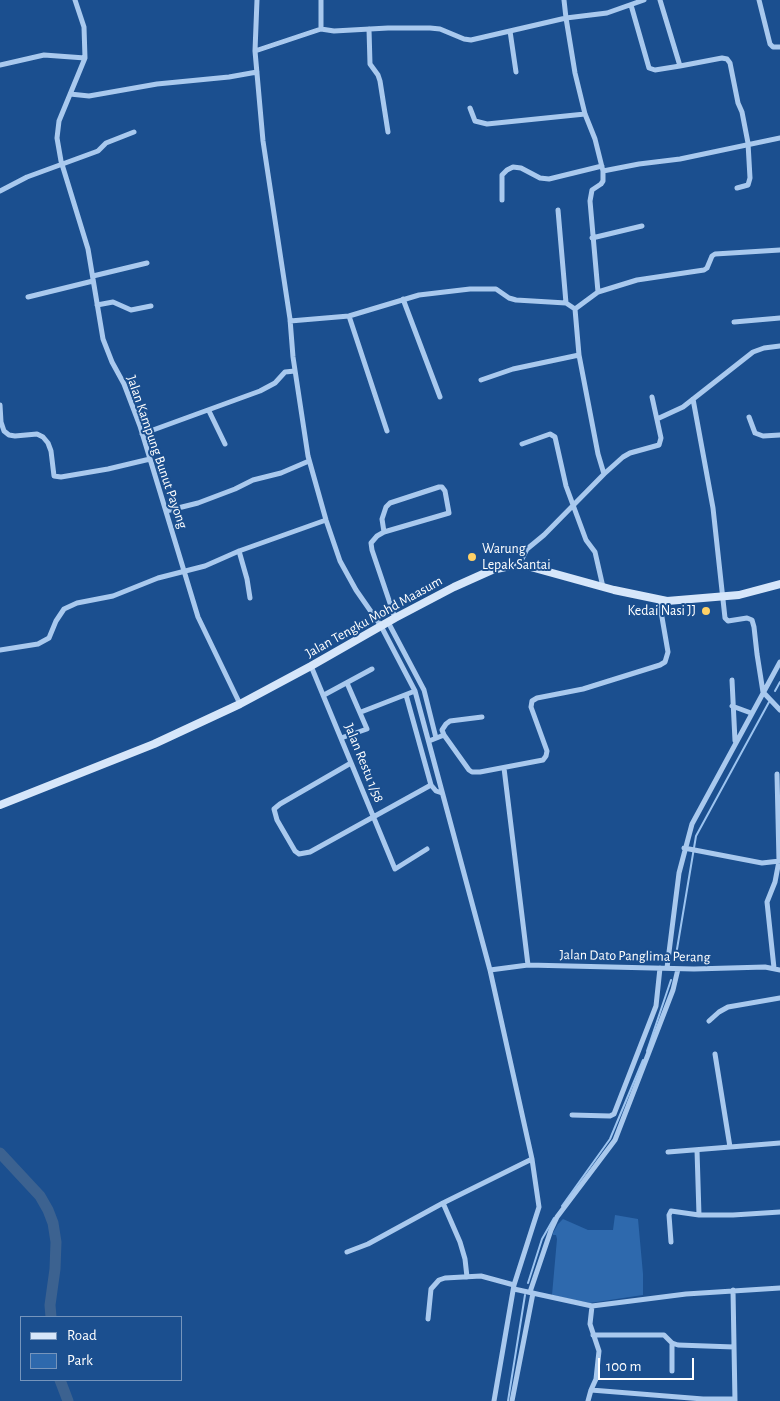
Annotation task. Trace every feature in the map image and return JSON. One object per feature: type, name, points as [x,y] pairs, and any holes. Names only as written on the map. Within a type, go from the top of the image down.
[{"type":"main road","name":"Jalan Tengku Mohd Maasum","points":[[0,805],[154,744],[240,704],[391,620],[454,587],[492,570],[519,565],[527,566],[658,600],[682,601],[722,597],[762,590],[780,584]]},
{"type":"street","name":"Jalan Kampung Bunut Payong","points":[[75,0],[84,27],[84,58],[57,129],[62,164],[88,249],[106,349],[124,384],[142,434],[198,617],[240,704]]},
{"type":"street","points":[[257,0],[255,51],[263,141],[309,461],[340,561],[356,590],[381,626],[415,691],[490,970],[532,1159],[538,1207],[514,1287],[494,1401]]},
{"type":"street","points":[[321,0],[321,30]]},
{"type":"street","points":[[564,0],[575,74],[585,114],[595,139],[603,168],[601,184],[592,190],[590,194],[592,238],[598,292]]},
{"type":"street","points":[[255,51],[321,30],[334,32],[369,29],[440,29],[471,40],[566,18],[607,13],[644,0]]},
{"type":"street","points":[[660,0],[680,66]]},
{"type":"street","points":[[759,0],[770,44],[773,47],[780,47]]},
{"type":"street","points":[[631,5],[649,68],[655,70],[722,58],[729,61],[748,143],[750,178],[748,185],[737,188]]},
{"type":"street","points":[[369,29],[370,64],[380,81],[388,132]]},
{"type":"street","points":[[510,31],[516,72]]},
{"type":"street","points":[[0,64],[44,55],[84,58]]},
{"type":"street","points":[[70,94],[89,96],[157,84],[230,77],[257,72]]},
{"type":"street","points":[[470,108],[475,121],[487,124],[585,114]]},
{"type":"street","points":[[0,191],[27,177],[98,151],[106,143],[134,132]]},
{"type":"street","points":[[502,200],[502,175],[513,167],[521,168],[540,178],[549,179],[603,168],[680,159],[748,143],[780,138]]},
{"type":"street","points":[[558,210],[566,303]]},
{"type":"street","points":[[592,238],[642,226]]},
{"type":"street","points":[[574,309],[598,292],[637,280],[704,270],[715,254],[780,250]]},
{"type":"street","points":[[28,297],[147,262]]},
{"type":"street","points":[[290,321],[349,316],[419,295],[470,289],[496,289],[509,298],[516,300],[566,303],[571,305],[574,309],[579,355],[598,454],[604,474]]},
{"type":"street","points":[[403,299],[440,398]]},
{"type":"street","points":[[97,305],[114,302],[131,310],[151,306]]},
{"type":"street","points":[[349,316],[387,431]]},
{"type":"street","points":[[734,322],[780,318]]},
{"type":"street","points":[[657,419],[683,407],[753,352],[764,348],[780,346]]},
{"type":"street","points":[[481,380],[513,368],[579,355]]},
{"type":"street","points":[[142,434],[260,391],[275,383],[284,372],[295,371]]},
{"type":"street","points":[[519,565],[527,549],[544,535],[604,474],[630,453],[659,445],[661,438],[652,397]]},
{"type":"street","points":[[693,399],[714,508],[722,597],[726,620],[747,618],[754,623],[763,692],[780,710]]},
{"type":"street","points":[[0,405],[4,431],[9,435],[37,434],[48,443],[51,451],[54,476],[61,477],[108,469],[150,459]]},
{"type":"street","points":[[209,411],[225,444]]},
{"type":"street","points":[[749,417],[755,433],[763,436],[780,435]]},
{"type":"street","points":[[522,444],[553,434],[566,486],[586,540],[596,552],[603,587]]},
{"type":"street","points":[[166,511],[198,503],[253,480],[281,473],[309,461]]},
{"type":"street","points":[[384,532],[382,519],[390,503],[439,487],[442,487],[445,491],[449,513],[384,532],[377,536],[372,543],[372,550],[391,620],[424,690],[436,738]]},
{"type":"street","points":[[0,650],[38,644],[49,638],[56,621],[64,610],[77,603],[113,596],[158,578],[205,566],[240,551],[326,520]]},
{"type":"street","points":[[240,551],[250,598]]},
{"type":"street","points":[[482,717],[450,721],[442,730],[469,770],[477,772],[543,760],[547,751],[531,706],[532,701],[537,698],[582,689],[665,662],[668,652],[658,600]]},
{"type":"street","points":[[667,968],[678,873],[690,849],[692,824],[780,662]]},
{"type":"street","name":"Jalan Restu 1/58","points":[[311,666],[395,869],[427,849]]},
{"type":"street","points":[[324,696],[372,669]]},
{"type":"street","points":[[732,680],[732,706],[736,742]]},
{"type":"street","points":[[341,738],[367,729],[347,683]]},
{"type":"street","points":[[361,712],[415,691]]},
{"type":"street","points":[[406,695],[431,785],[436,791],[442,793]]},
{"type":"street","points":[[732,706],[751,714]]},
{"type":"street","points":[[429,741],[444,735]]},
{"type":"street","points":[[351,763],[274,809],[281,826],[295,851],[299,854],[310,852],[431,785]]},
{"type":"street","points":[[504,768],[528,966]]},
{"type":"street","points":[[777,969],[767,902],[775,882],[780,861],[778,774]]},
{"type":"street","points":[[690,849],[762,863],[780,861]]},
{"type":"street","name":"Jalan Dato Panglima Perang","points":[[490,970],[528,966],[777,969]]},
{"type":"street","points":[[572,1115],[610,1116],[614,1114],[656,1006],[660,968]]},
{"type":"street","points":[[512,1401],[531,1293],[548,1238],[557,1217],[615,1140],[673,990],[678,969]]},
{"type":"street","points":[[709,1021],[728,1007],[780,998]]},
{"type":"street","points":[[715,1054],[730,1147]]},
{"type":"street","points":[[668,1152],[780,1143]]},
{"type":"street","points":[[697,1150],[699,1215]]},
{"type":"street","points":[[348,1252],[368,1244],[443,1203],[532,1159]]},
{"type":"street","points":[[443,1203],[466,1259],[467,1277]]},
{"type":"street","points":[[672,1242],[670,1212],[699,1215],[733,1215],[780,1212]]},
{"type":"street","points":[[428,1319],[429,1301],[434,1284],[445,1278],[493,1278],[531,1293],[592,1306],[733,1290],[780,1288]]},
{"type":"street","points":[[591,1390],[735,1400],[733,1290]]},
{"type":"street","points":[[588,1401],[596,1379],[599,1350],[590,1324],[592,1306]]},
{"type":"street","points":[[593,1335],[664,1335],[672,1343],[734,1347]]},
{"type":"street","points":[[672,1343],[672,1371]]},
{"type":"street","points":[[653,1394],[653,1401]]},
{"type":"green space","points":[[615,1215],[638,1219],[643,1295],[590,1303],[552,1295],[557,1239],[553,1233],[558,1224],[563,1219],[588,1230],[613,1230]]},
{"type":"waterway","points":[[775,691],[780,682]]},
{"type":"waterway","points":[[676,955],[696,836],[769,702]]},
{"type":"waterway","points":[[647,1051],[671,980]]},
{"type":"waterway","points":[[562,1206],[610,1139],[643,1060]]},
{"type":"waterway","points":[[0,1153],[40,1196],[53,1223],[56,1242],[55,1269],[50,1305],[51,1316]]},
{"type":"waterway","points":[[528,1283],[542,1239],[554,1218]]},
{"type":"waterway","points":[[508,1401],[525,1295]]},
{"type":"waterway","points":[[60,1381],[68,1401]]},
{"type":"place","name":"Warung Lepak Santai","points":[[472,557]]},
{"type":"place","name":"Kedai Nasi JJ","points":[[706,611]]}]
